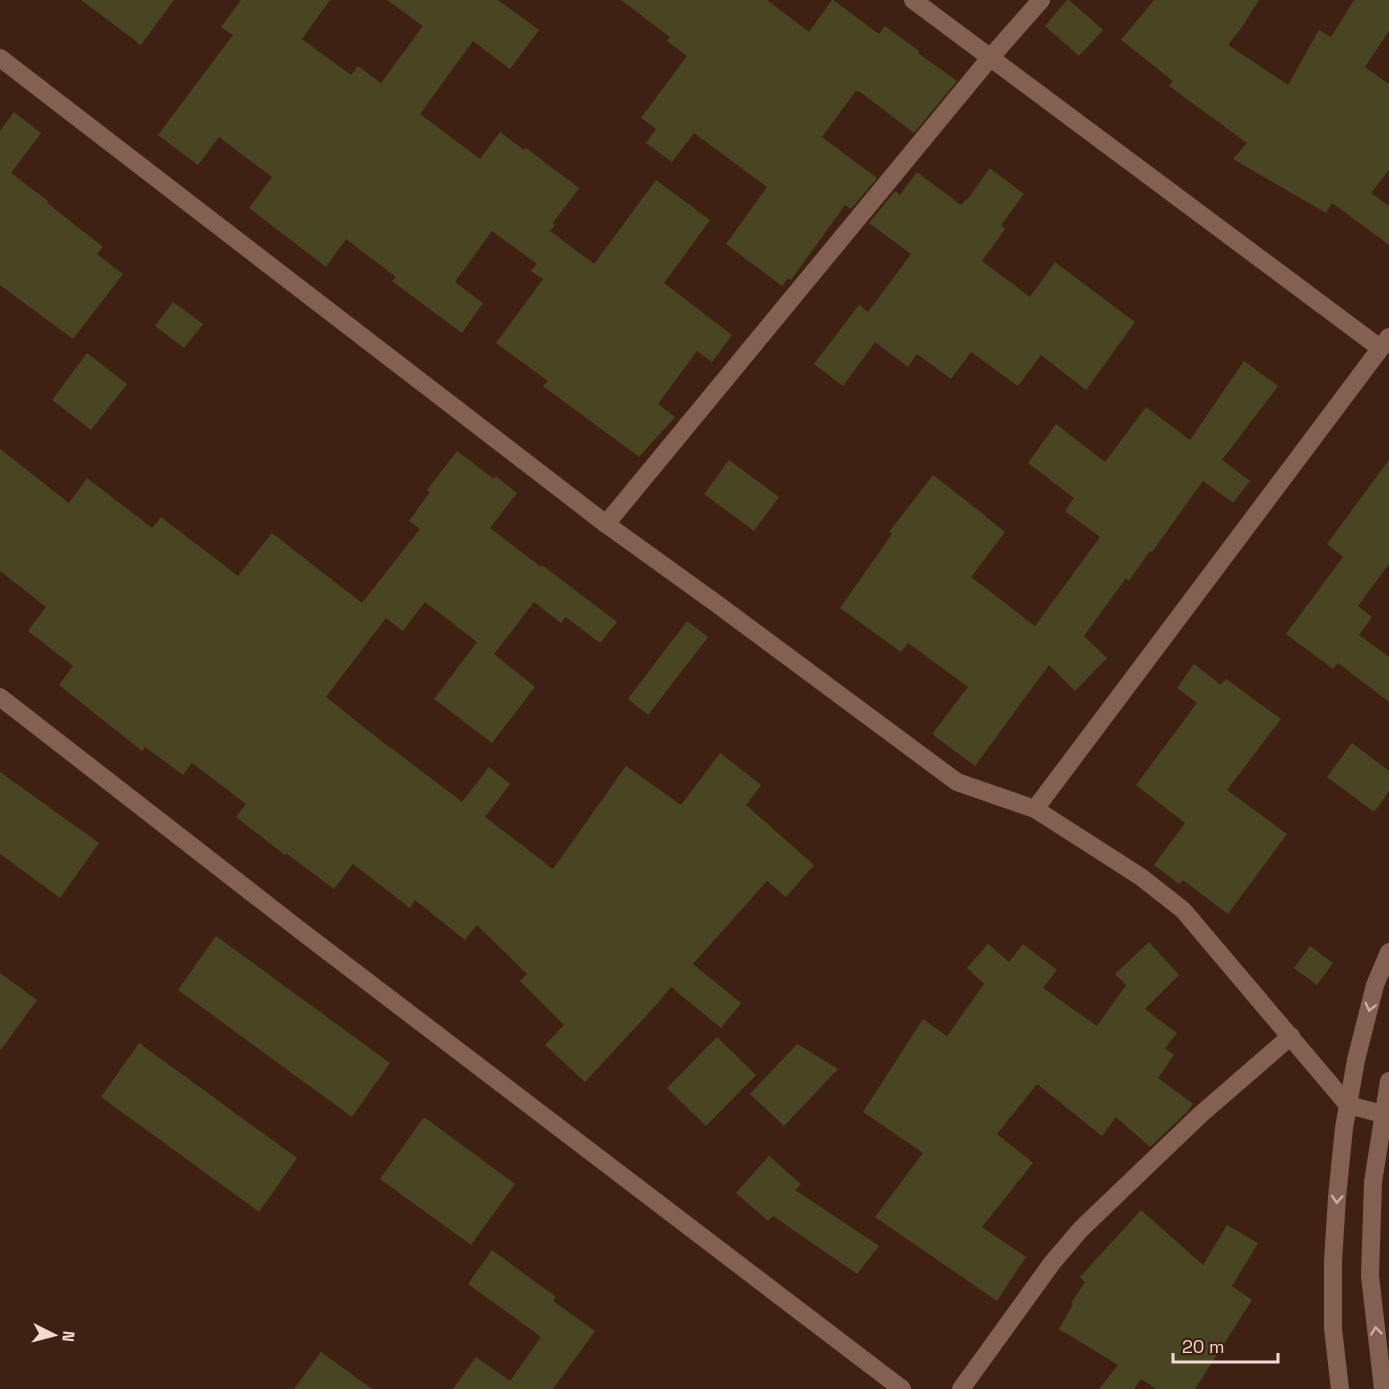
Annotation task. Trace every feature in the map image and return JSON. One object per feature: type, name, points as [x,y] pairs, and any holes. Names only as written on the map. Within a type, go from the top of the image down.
[{"type":"street","points":[[913,0],[1385,343],[1035,809]]},
{"type":"street","points":[[606,524],[990,58],[1041,0]]},
{"type":"street","points":[[0,58],[606,524],[957,782],[1035,809],[1141,877],[1183,910],[1348,1105],[1383,1114]]},
{"type":"street","points":[[0,697],[301,931],[902,1389]]},
{"type":"street","points":[[1340,1389],[1333,1329],[1333,1261],[1344,1128],[1356,1060],[1375,985],[1389,952]]},
{"type":"street","points":[[961,1389],[1052,1263],[1081,1229],[1200,1115],[1291,1036]]},
{"type":"street","points":[[1383,1389],[1370,1276],[1373,1182],[1389,1081]]},
{"type":"building","points":[[81,0],[174,0],[141,45]]},
{"type":"building","points":[[241,0],[330,0],[302,39],[351,75],[358,66],[381,83],[423,26],[387,0],[498,0],[539,30],[510,69],[473,41],[420,114],[480,159],[500,132],[524,150],[526,148],[579,188],[553,223],[555,225],[550,231],[594,264],[656,180],[710,220],[664,283],[732,335],[712,362],[697,351],[658,404],[675,417],[639,457],[543,386],[548,381],[496,343],[543,279],[531,271],[537,264],[492,231],[455,282],[483,303],[462,333],[392,281],[396,277],[346,239],[326,267],[249,208],[272,177],[219,137],[198,165],[158,135],[233,35],[221,27]]},
{"type":"building","points":[[621,0],[767,0],[809,32],[833,0],[879,34],[885,26],[957,81],[914,133],[856,91],[822,137],[877,178],[851,209],[845,205],[791,280],[788,278],[782,286],[726,244],[767,187],[694,133],[672,162],[646,143],[656,129],[641,118],[687,56],[667,41],[670,37]]},
{"type":"building","points":[[1067,0],[1103,30],[1079,56],[1045,26]]},
{"type":"building","points":[[1154,0],[1259,0],[1228,45],[1288,85],[1319,30],[1331,37],[1354,0],[1389,0],[1389,31],[1365,67],[1389,84],[1389,170],[1371,193],[1389,206],[1389,245],[1332,203],[1326,213],[1233,159],[1247,143],[1169,86],[1173,81],[1121,40]]},
{"type":"building","points":[[14,112],[41,133],[11,173],[103,247],[97,254],[123,274],[73,339],[0,285],[0,131]]},
{"type":"building","points":[[990,168],[1024,194],[1001,225],[1005,229],[982,261],[1030,297],[1055,262],[1135,322],[1086,390],[1041,355],[1018,386],[971,352],[951,379],[917,354],[908,367],[875,342],[843,386],[814,364],[859,305],[868,312],[911,254],[869,223],[895,191],[900,195],[917,172],[961,205]]},
{"type":"building","points":[[173,302],[203,324],[184,348],[155,326]]},
{"type":"building","points":[[87,353],[127,384],[91,430],[52,400]]},
{"type":"building","points":[[1244,361],[1278,386],[1222,460],[1250,481],[1233,503],[1203,481],[1152,552],[1150,551],[1129,581],[1126,578],[1084,636],[1107,658],[1075,691],[1049,665],[975,766],[932,734],[968,687],[908,643],[901,652],[840,608],[892,534],[889,532],[933,475],[1005,532],[971,577],[1035,626],[1100,537],[1065,511],[1074,498],[1028,463],[1056,424],[1105,462],[1146,407],[1190,440]]},
{"type":"building","points":[[0,449],[69,503],[87,478],[152,528],[161,517],[238,576],[272,533],[362,603],[420,529],[409,521],[430,492],[427,490],[457,451],[494,479],[496,476],[517,493],[490,528],[617,622],[600,643],[566,617],[561,623],[534,602],[494,654],[535,687],[492,743],[434,699],[477,642],[425,602],[403,631],[386,618],[326,697],[462,802],[489,767],[510,784],[485,817],[553,869],[626,766],[681,805],[720,753],[761,785],[746,805],[814,865],[786,897],[767,881],[693,964],[741,1003],[721,1028],[671,987],[585,1082],[545,1045],[564,1025],[520,981],[527,974],[477,925],[465,940],[415,900],[410,908],[353,864],[334,889],[236,817],[246,804],[192,763],[183,775],[145,747],[142,751],[59,685],[73,666],[28,631],[46,607],[0,571]]},
{"type":"building","points":[[729,460],[779,497],[754,531],[704,494]]},
{"type":"building","points":[[1389,460],[1389,564],[1358,606],[1372,617],[1359,635],[1389,657],[1389,702],[1338,663],[1333,669],[1286,634],[1343,557],[1327,544]]},
{"type":"building","points":[[687,621],[708,637],[648,715],[628,699]]},
{"type":"building","points":[[1194,664],[1221,685],[1226,679],[1281,719],[1227,790],[1287,834],[1228,914],[1183,880],[1179,884],[1154,865],[1185,823],[1136,785],[1197,703],[1177,688]]},
{"type":"building","points":[[1352,743],[1389,771],[1389,791],[1374,812],[1327,777]]},
{"type":"building","points":[[0,772],[99,843],[60,898],[0,854]]},
{"type":"building","points":[[216,936],[390,1063],[352,1117],[178,990]]},
{"type":"building","points":[[1149,942],[1179,975],[1145,1009],[1177,1033],[1165,1048],[1174,1055],[1158,1078],[1193,1104],[1150,1147],[1116,1117],[1102,1136],[1037,1084],[997,1134],[1033,1163],[982,1227],[1026,1257],[997,1301],[875,1217],[923,1153],[863,1112],[923,1019],[947,1036],[984,984],[967,968],[988,944],[1009,962],[1023,944],[1057,970],[1043,988],[1097,1026],[1126,985],[1115,974]]},
{"type":"building","points":[[1310,946],[1333,963],[1317,985],[1294,968]]},
{"type":"building","points":[[0,973],[37,1000],[0,1051]]},
{"type":"building","points":[[717,1037],[756,1075],[706,1126],[667,1088]]},
{"type":"building","points":[[139,1043],[297,1158],[259,1212],[101,1097]]},
{"type":"building","points":[[797,1044],[838,1069],[784,1126],[750,1094]]},
{"type":"building","points":[[424,1117],[515,1184],[471,1245],[380,1179]]},
{"type":"building","points":[[769,1156],[801,1184],[795,1190],[879,1246],[857,1274],[773,1216],[768,1221],[736,1193]]},
{"type":"building","points":[[1141,1210],[1203,1265],[1227,1225],[1258,1243],[1232,1286],[1252,1300],[1195,1389],[1157,1389],[1141,1379],[1134,1389],[1099,1389],[1118,1365],[1059,1329],[1073,1304],[1071,1303],[1085,1282],[1080,1277]]},
{"type":"building","points":[[492,1250],[556,1297],[553,1301],[595,1331],[553,1389],[453,1389],[476,1357],[510,1381],[541,1337],[468,1284]]},
{"type":"building","points":[[321,1352],[372,1389],[294,1389]]}]
